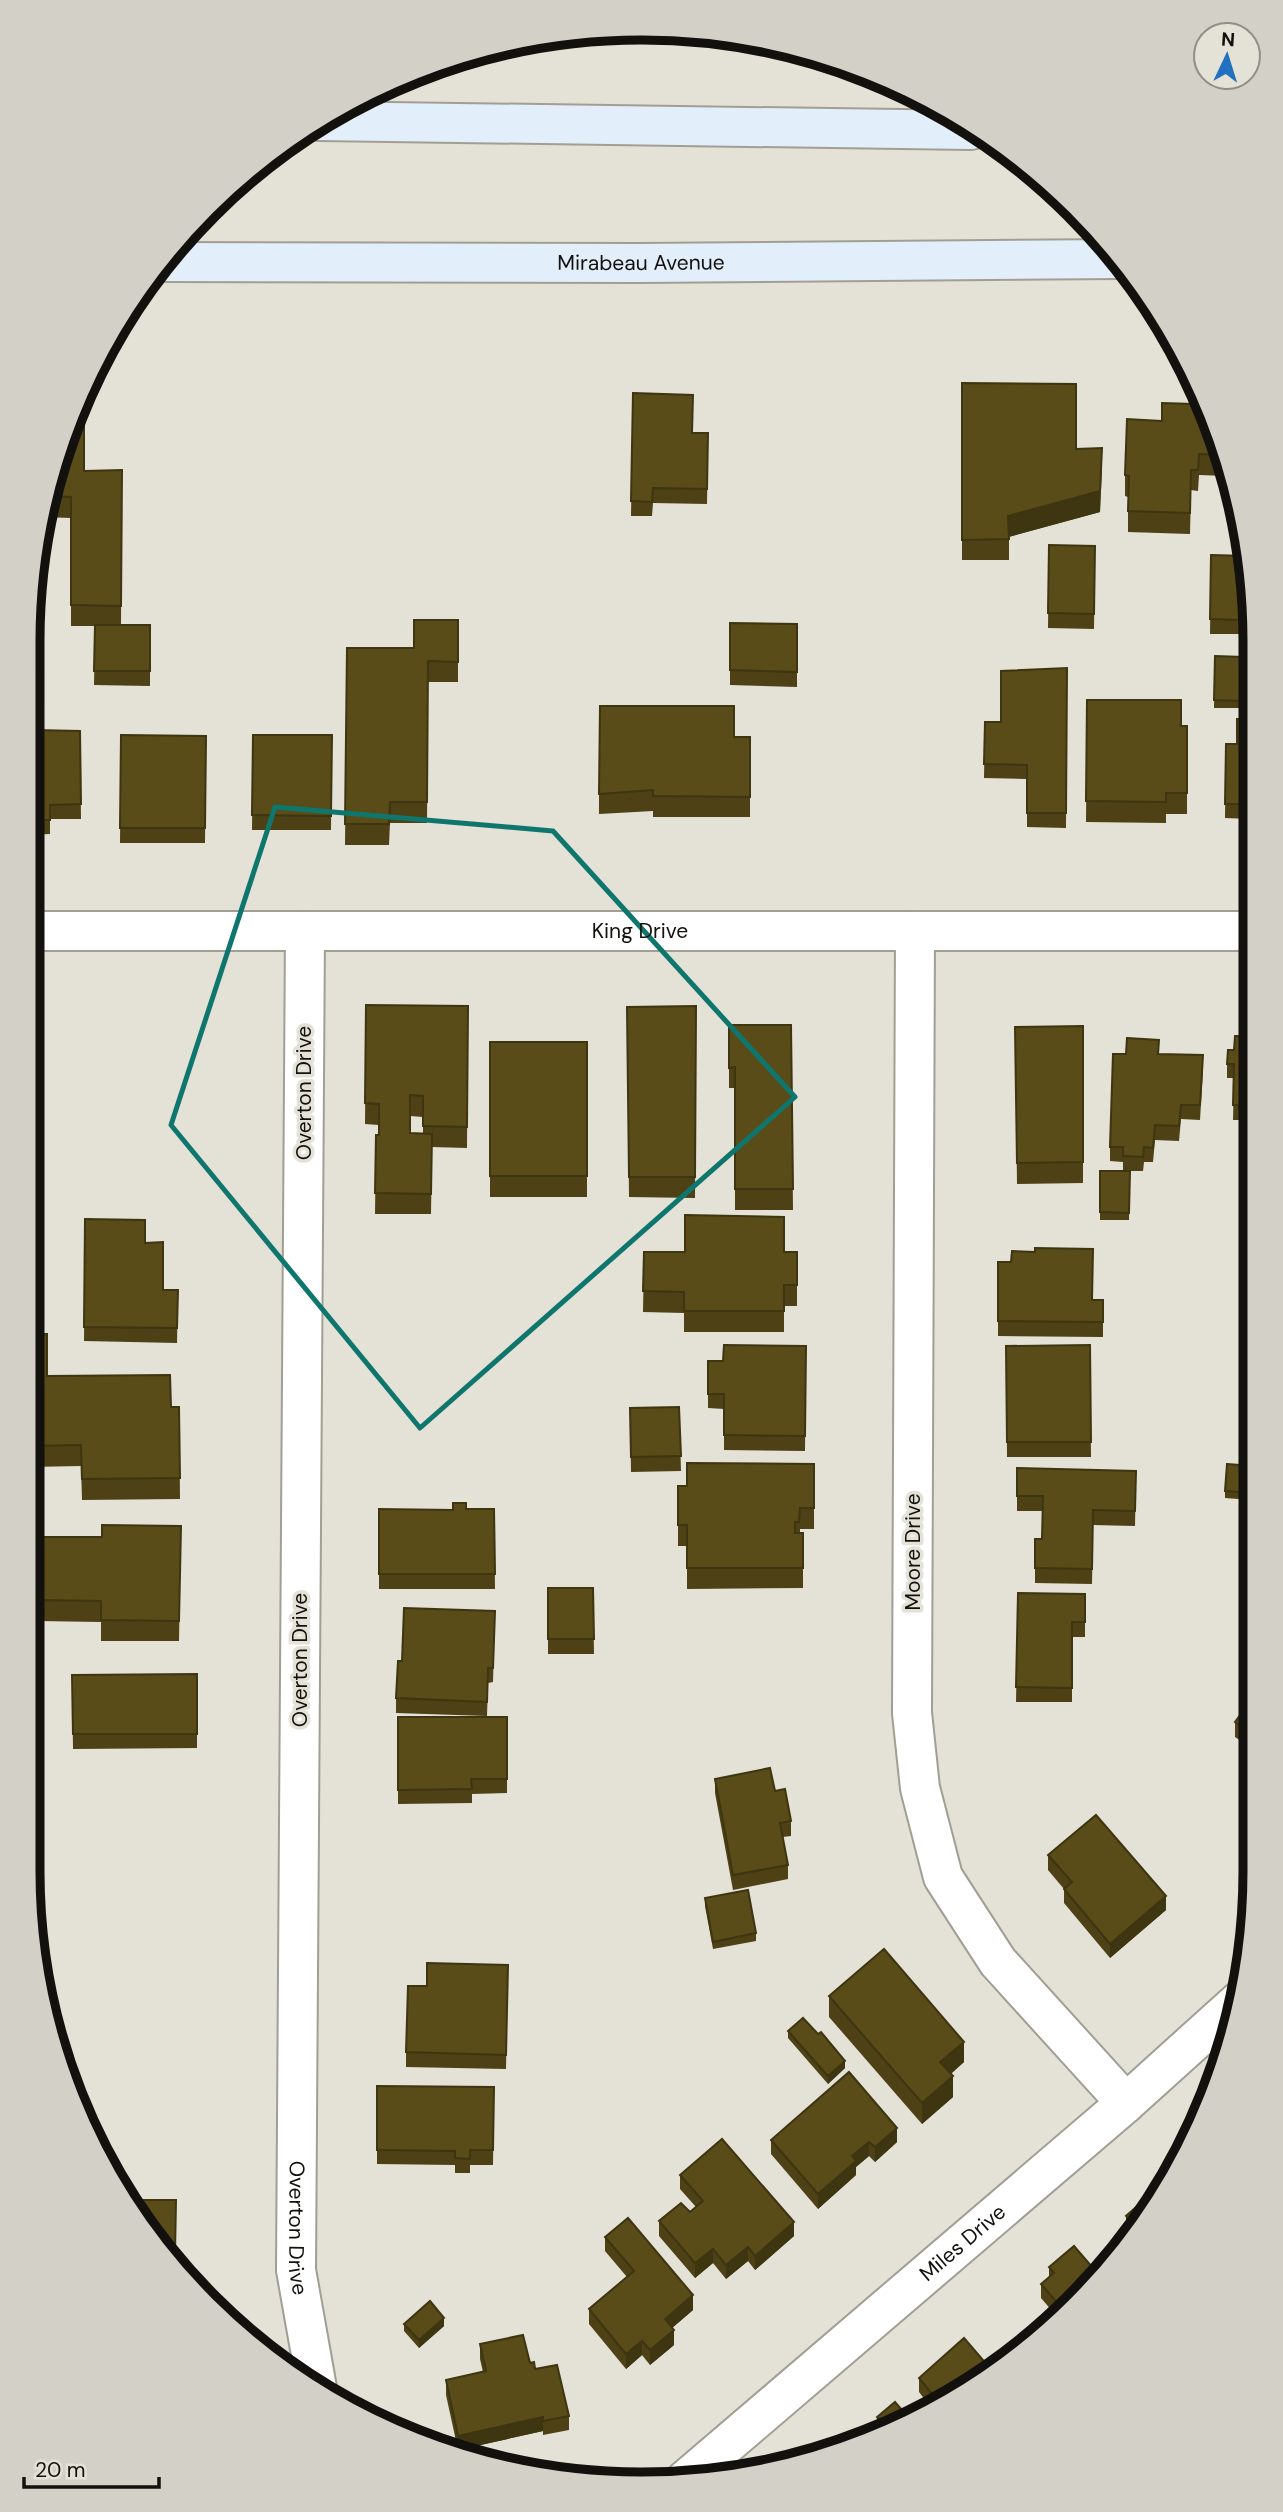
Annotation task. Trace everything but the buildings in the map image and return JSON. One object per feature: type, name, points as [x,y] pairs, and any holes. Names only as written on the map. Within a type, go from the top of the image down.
[{"type":"street","points":[[341,121],[956,130]]},
{"type":"street","name":"Mirabeau Avenue","points":[[175,262],[639,263],[1106,259]]},
{"type":"street","name":"King Drive","points":[[40,931],[1243,931]]},
{"type":"street","name":"Overton Drive","points":[[305,931],[296,2270],[315,2375]]},
{"type":"street","name":"Moore Drive","points":[[915,931],[912,1713],[920,1788],[943,1877],[991,1952],[1126,2103]]},
{"type":"street","name":"Miles Drive","points":[[700,2469],[1126,2103],[1225,2014]]},
{"type":"highlighted area","points":[[275,807],[553,831],[795,1097],[420,1428],[171,1125]]}]
